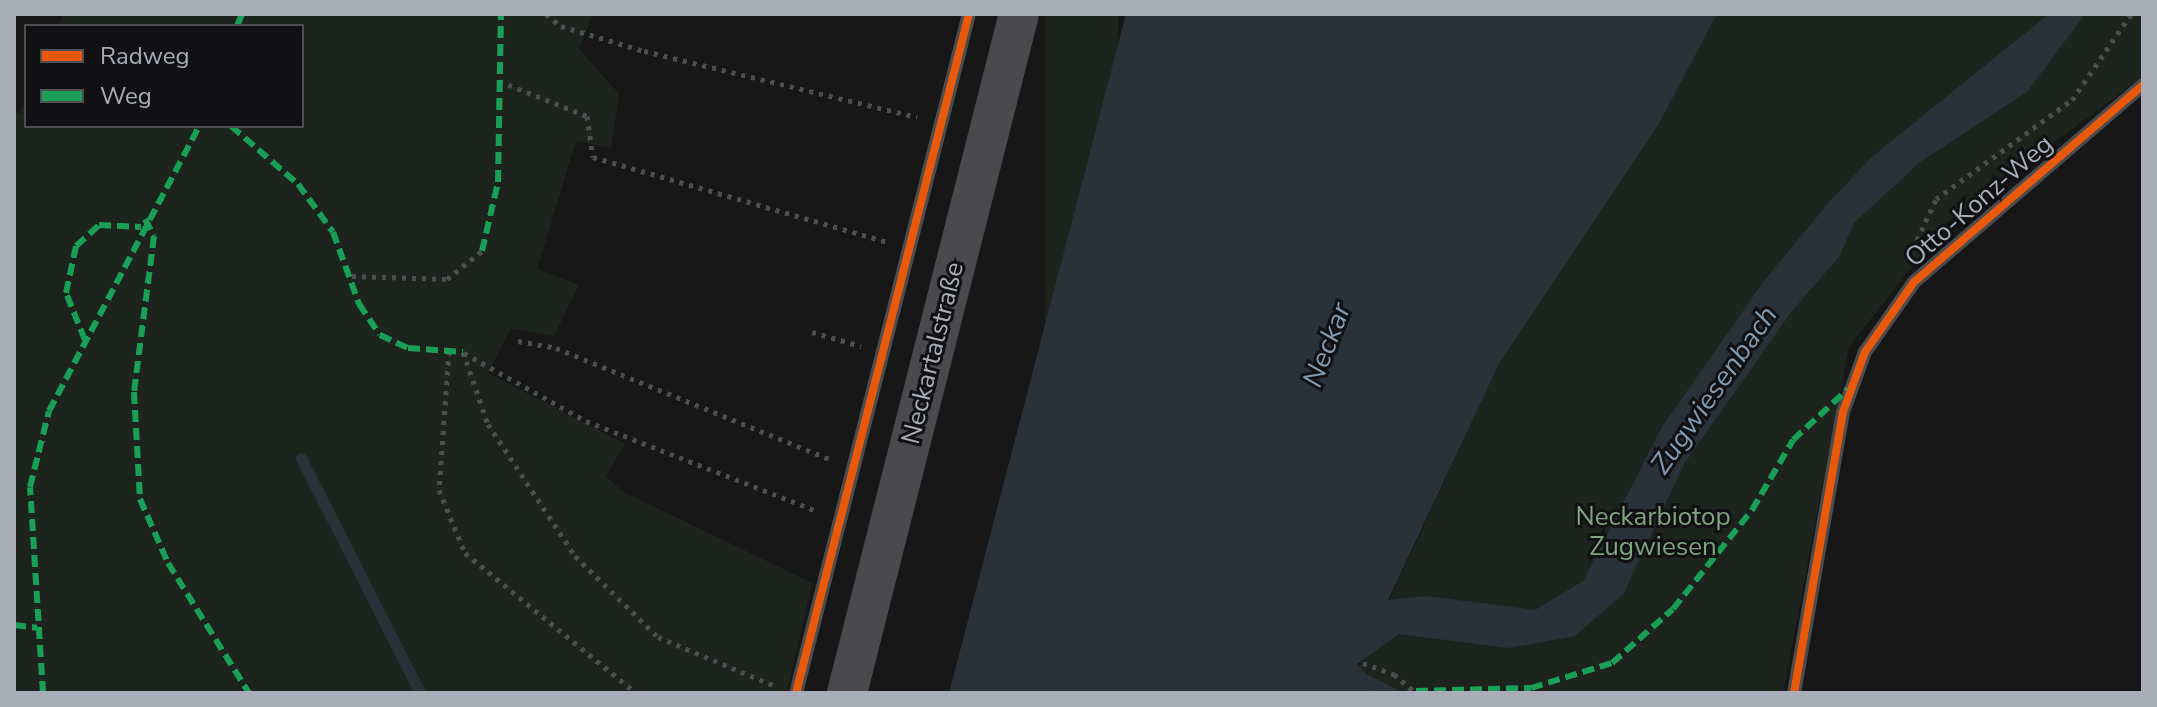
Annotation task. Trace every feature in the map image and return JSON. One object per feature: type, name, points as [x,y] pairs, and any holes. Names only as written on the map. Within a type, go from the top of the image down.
[{"type":"main road","name":"Neckartalstraße","points":[[847,693],[1019,14]]},
{"type":"lane","points":[[796,693],[969,14]]},
{"type":"lane","name":"Otto-Konz-Weg","points":[[1794,693],[1847,399],[1865,352],[1914,282],[2143,85]]},
{"type":"path","points":[[546,14],[561,26],[644,51],[941,123]]},
{"type":"path","points":[[1914,282],[1912,254],[1936,199],[2072,100],[2131,14]]},
{"type":"path","points":[[499,81],[587,116],[593,157],[908,248]]},
{"type":"path","points":[[352,276],[447,279],[482,251]]},
{"type":"path","points":[[812,332],[881,352]]},
{"type":"path","points":[[518,341],[556,348],[852,466]]},
{"type":"path","points":[[449,351],[439,490],[465,553],[636,693]]},
{"type":"path","points":[[787,693],[658,637],[575,556],[488,424],[463,352],[630,440],[839,518]]},
{"type":"path","points":[[1363,663],[1394,674],[1416,693]]},
{"type":"green space","points":[[63,14],[593,14],[579,49],[619,94],[611,148],[576,141],[537,269],[579,285],[554,336],[511,328],[488,373],[625,444],[606,476],[622,491],[812,583],[787,693],[14,693],[14,111],[20,114],[24,105],[24,128],[304,128],[304,24],[59,24]]},
{"type":"green space","points":[[1045,14],[1118,14],[1118,693],[1045,693]]},
{"type":"green space","name":"Neckarbiotop Zugwiesen","points":[[1717,14],[2143,14],[2143,76],[1945,224],[1849,347],[1783,693],[1346,693],[1500,362],[1660,122]]},
{"type":"water","points":[[1126,14],[1717,14],[1660,122],[1500,362],[1388,600],[1426,596],[1535,610],[1583,581],[1662,427],[1764,281],[1830,201],[1873,156],[2049,14],[2085,14],[2027,92],[1920,162],[1854,223],[1839,257],[1792,311],[1684,464],[1624,593],[1575,636],[1508,648],[1399,634],[1357,664],[1379,688],[1374,693],[949,693]]},
{"type":"waterway","points":[[301,458],[420,693]]},
{"type":"waterway","points":[[1367,680],[1392,693]]},
{"type":"marked path","points":[[238,24],[242,14]]},
{"type":"marked path","points":[[482,251],[498,182],[501,14]]},
{"type":"marked path","points":[[43,693],[30,487],[49,411],[198,128]]},
{"type":"marked path","points":[[233,128],[298,184],[333,232],[359,304],[380,335],[408,348],[463,352]]},
{"type":"marked path","points":[[145,219],[154,236],[134,392],[140,499],[168,563],[249,693]]},
{"type":"marked path","points":[[85,340],[66,293],[76,246],[99,225],[141,227]]},
{"type":"marked path","points":[[1416,691],[1531,688],[1612,663],[1673,609],[1752,510],[1793,440],[1848,389]]},
{"type":"marked path","points":[[14,625],[37,628]]},
{"type":"cycle path","points":[[796,693],[969,14]]},
{"type":"cycle path","points":[[1794,693],[1843,412],[1865,352],[1914,282],[2143,85]]},
{"type":"water label","name":"Neckar","points":[[1327,345]]},
{"type":"water label","name":"Zugwiesenbach","points":[[1714,390]]}]
